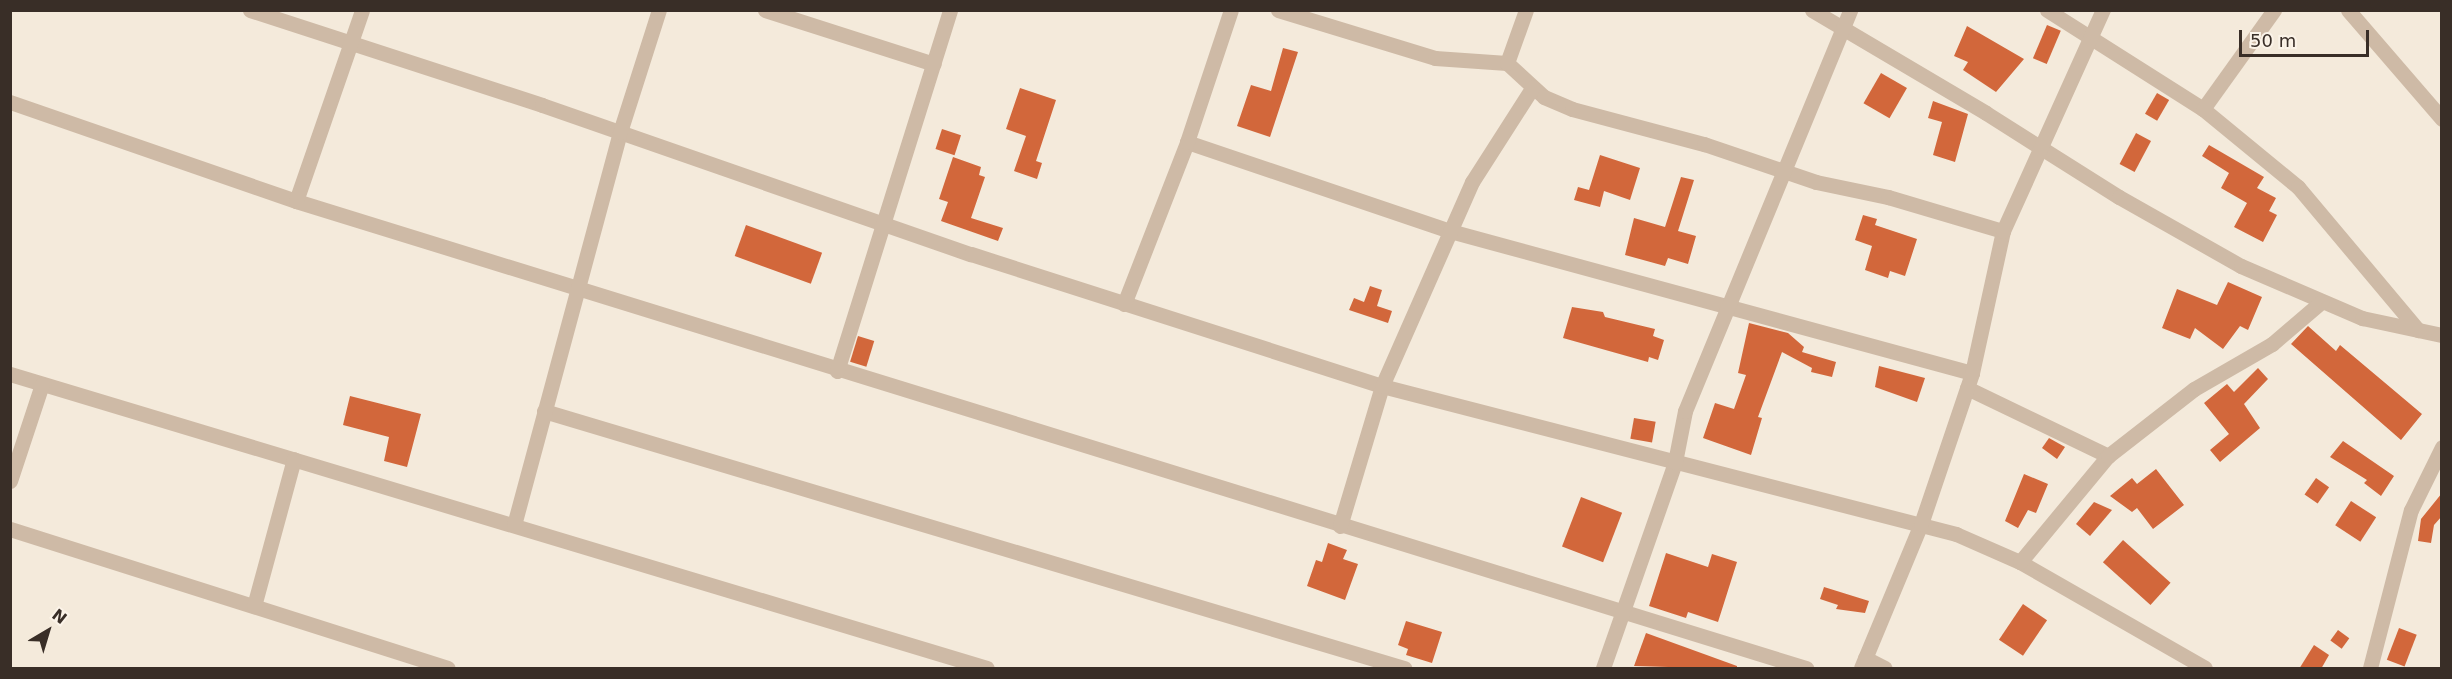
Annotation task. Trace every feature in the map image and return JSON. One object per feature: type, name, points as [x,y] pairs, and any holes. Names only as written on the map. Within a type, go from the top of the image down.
[{"type":"street","points":[[250,10],[620,132],[1124,304],[1382,386],[1956,534],[2019,562],[2205,669]]},
{"type":"street","points":[[296,201],[362,10]]},
{"type":"street","points":[[514,525],[620,132],[659,10]]},
{"type":"street","points":[[765,10],[934,64]]},
{"type":"street","points":[[837,371],[950,10]]},
{"type":"street","points":[[1124,304],[1187,142],[1231,10]]},
{"type":"street","points":[[1278,10],[1435,58],[1507,63],[1532,88],[1572,109],[1704,144],[1786,172],[2003,231]]},
{"type":"street","points":[[1507,63],[1526,10]]},
{"type":"street","points":[[1812,10],[2040,146],[2118,197],[2241,266],[2362,318],[2442,335]]},
{"type":"street","points":[[1603,669],[1675,462],[1685,411],[1786,172],[1850,10]]},
{"type":"street","points":[[2047,10],[2203,109],[2298,187],[2418,330]]},
{"type":"street","points":[[1885,669],[1863,663],[1921,524],[1972,373],[2003,231],[2103,10]]},
{"type":"street","points":[[2203,109],[2274,10]]},
{"type":"street","points":[[2349,10],[2442,119]]},
{"type":"street","points":[[1340,526],[1382,386],[1450,231],[1489,152],[1532,88]]},
{"type":"street","points":[[10,102],[296,201],[577,287],[837,371],[1806,669]]},
{"type":"street","points":[[1187,142],[1450,231],[1972,373]]},
{"type":"street","points":[[2019,562],[2108,456],[2194,389],[2272,344],[2321,302]]},
{"type":"street","points":[[10,374],[987,669]]},
{"type":"street","points":[[10,481],[42,384]]},
{"type":"street","points":[[1967,388],[2108,456]]},
{"type":"street","points":[[544,411],[1404,669]]},
{"type":"street","points":[[2370,669],[2411,510],[2442,447]]},
{"type":"street","points":[[254,606],[294,459]]},
{"type":"street","points":[[10,529],[447,669]]},
{"type":"building","points":[[2047,25],[2061,31],[2047,64],[2033,58]]},
{"type":"building","points":[[1967,26],[2024,59],[1996,92],[1963,70],[1968,62],[1954,56]]},
{"type":"building","points":[[1283,48],[1298,52],[1270,137],[1237,126],[1251,85],[1271,91]]},
{"type":"building","points":[[1881,73],[1907,88],[1889,118],[1864,103]]},
{"type":"building","points":[[1020,88],[1056,100],[1036,161],[1042,163],[1037,179],[1014,171],[1026,136],[1006,129]]},
{"type":"building","points":[[2157,93],[2169,100],[2157,121],[2145,114]]},
{"type":"building","points":[[1933,101],[1968,114],[1955,162],[1933,155],[1942,122],[1928,118]]},
{"type":"building","points":[[942,129],[961,135],[955,155],[936,149]]},
{"type":"building","points":[[2136,133],[2151,141],[2135,172],[2120,164]]},
{"type":"building","points":[[2209,145],[2264,177],[2257,188],[2276,198],[2269,211],[2277,215],[2263,242],[2234,227],[2247,203],[2221,188],[2229,173],[2202,156]]},
{"type":"building","points":[[1600,155],[1640,168],[1630,200],[1604,191],[1600,207],[1574,200],[1578,187],[1589,190]]},
{"type":"building","points":[[953,157],[981,167],[979,175],[985,177],[971,218],[1003,228],[998,241],[941,221],[948,202],[939,199]]},
{"type":"building","points":[[1681,177],[1694,180],[1678,231],[1696,236],[1688,264],[1668,258],[1665,266],[1625,255],[1634,218],[1665,227]]},
{"type":"building","points":[[1863,215],[1877,219],[1875,225],[1917,239],[1905,276],[1890,271],[1888,278],[1865,270],[1872,246],[1855,240]]},
{"type":"building","points":[[746,225],[822,253],[811,284],[735,256]]},
{"type":"building","points":[[2228,282],[2262,297],[2248,330],[2240,326],[2223,349],[2195,328],[2190,339],[2162,328],[2177,289],[2217,305]]},
{"type":"building","points":[[1370,286],[1382,290],[1377,306],[1392,311],[1388,323],[1349,310],[1354,298],[1364,302]]},
{"type":"building","points":[[1572,307],[1603,312],[1605,317],[1655,329],[1653,336],[1664,340],[1658,360],[1649,357],[1648,362],[1563,338]]},
{"type":"building","points":[[1749,323],[1788,333],[1804,347],[1802,352],[1836,362],[1832,377],[1811,372],[1812,368],[1782,352],[1758,417],[1762,418],[1751,455],[1703,438],[1715,403],[1734,409],[1746,375],[1738,373]]},
{"type":"building","points":[[2308,326],[2336,351],[2340,345],[2422,414],[2401,440],[2291,344]]},
{"type":"building","points":[[858,336],[874,341],[866,367],[850,362]]},
{"type":"building","points":[[1879,366],[1925,378],[1917,402],[1875,387]]},
{"type":"building","points":[[2258,368],[2268,379],[2244,404],[2260,428],[2220,462],[2210,450],[2229,434],[2204,403],[2227,384],[2234,392]]},
{"type":"building","points":[[350,396],[421,414],[407,467],[384,461],[389,437],[343,425]]},
{"type":"building","points":[[1634,418],[1656,422],[1652,443],[1630,439]]},
{"type":"building","points":[[2049,438],[2065,447],[2057,459],[2042,448]]},
{"type":"building","points":[[2343,441],[2394,476],[2381,496],[2364,483],[2367,480],[2330,457]]},
{"type":"building","points":[[2156,469],[2184,505],[2153,529],[2137,508],[2132,512],[2110,496],[2132,478],[2137,484]]},
{"type":"building","points":[[2024,474],[2048,484],[2036,513],[2028,510],[2018,528],[2005,521]]},
{"type":"building","points":[[2316,478],[2329,487],[2318,504],[2305,494]]},
{"type":"building","points":[[2442,493],[2442,516],[2434,525],[2431,543],[2418,541],[2421,519]]},
{"type":"building","points":[[1581,497],[1622,513],[1603,562],[1562,546]]},
{"type":"building","points":[[2351,501],[2376,517],[2360,542],[2335,525]]},
{"type":"building","points":[[2094,502],[2112,510],[2090,536],[2076,524]]},
{"type":"building","points":[[2123,540],[2171,583],[2150,605],[2103,562]]},
{"type":"building","points":[[1328,543],[1347,550],[1343,559],[1358,564],[1345,600],[1307,586],[1316,560],[1322,562]]},
{"type":"building","points":[[1666,553],[1708,567],[1712,554],[1737,562],[1718,622],[1688,612],[1686,618],[1649,606]]},
{"type":"building","points":[[1824,587],[1869,601],[1865,613],[1836,609],[1838,605],[1820,599]]},
{"type":"building","points":[[2023,604],[2047,620],[2023,656],[1999,640]]},
{"type":"building","points":[[1406,621],[1442,632],[1432,663],[1406,655],[1408,649],[1398,645]]},
{"type":"building","points":[[2399,628],[2417,635],[2405,667],[2387,660]]},
{"type":"building","points":[[2338,630],[2349,638],[2342,649],[2330,641]]},
{"type":"building","points":[[1646,633],[1737,666],[1737,669],[1634,666]]},
{"type":"building","points":[[2314,645],[2329,655],[2321,669],[2299,669]]}]
